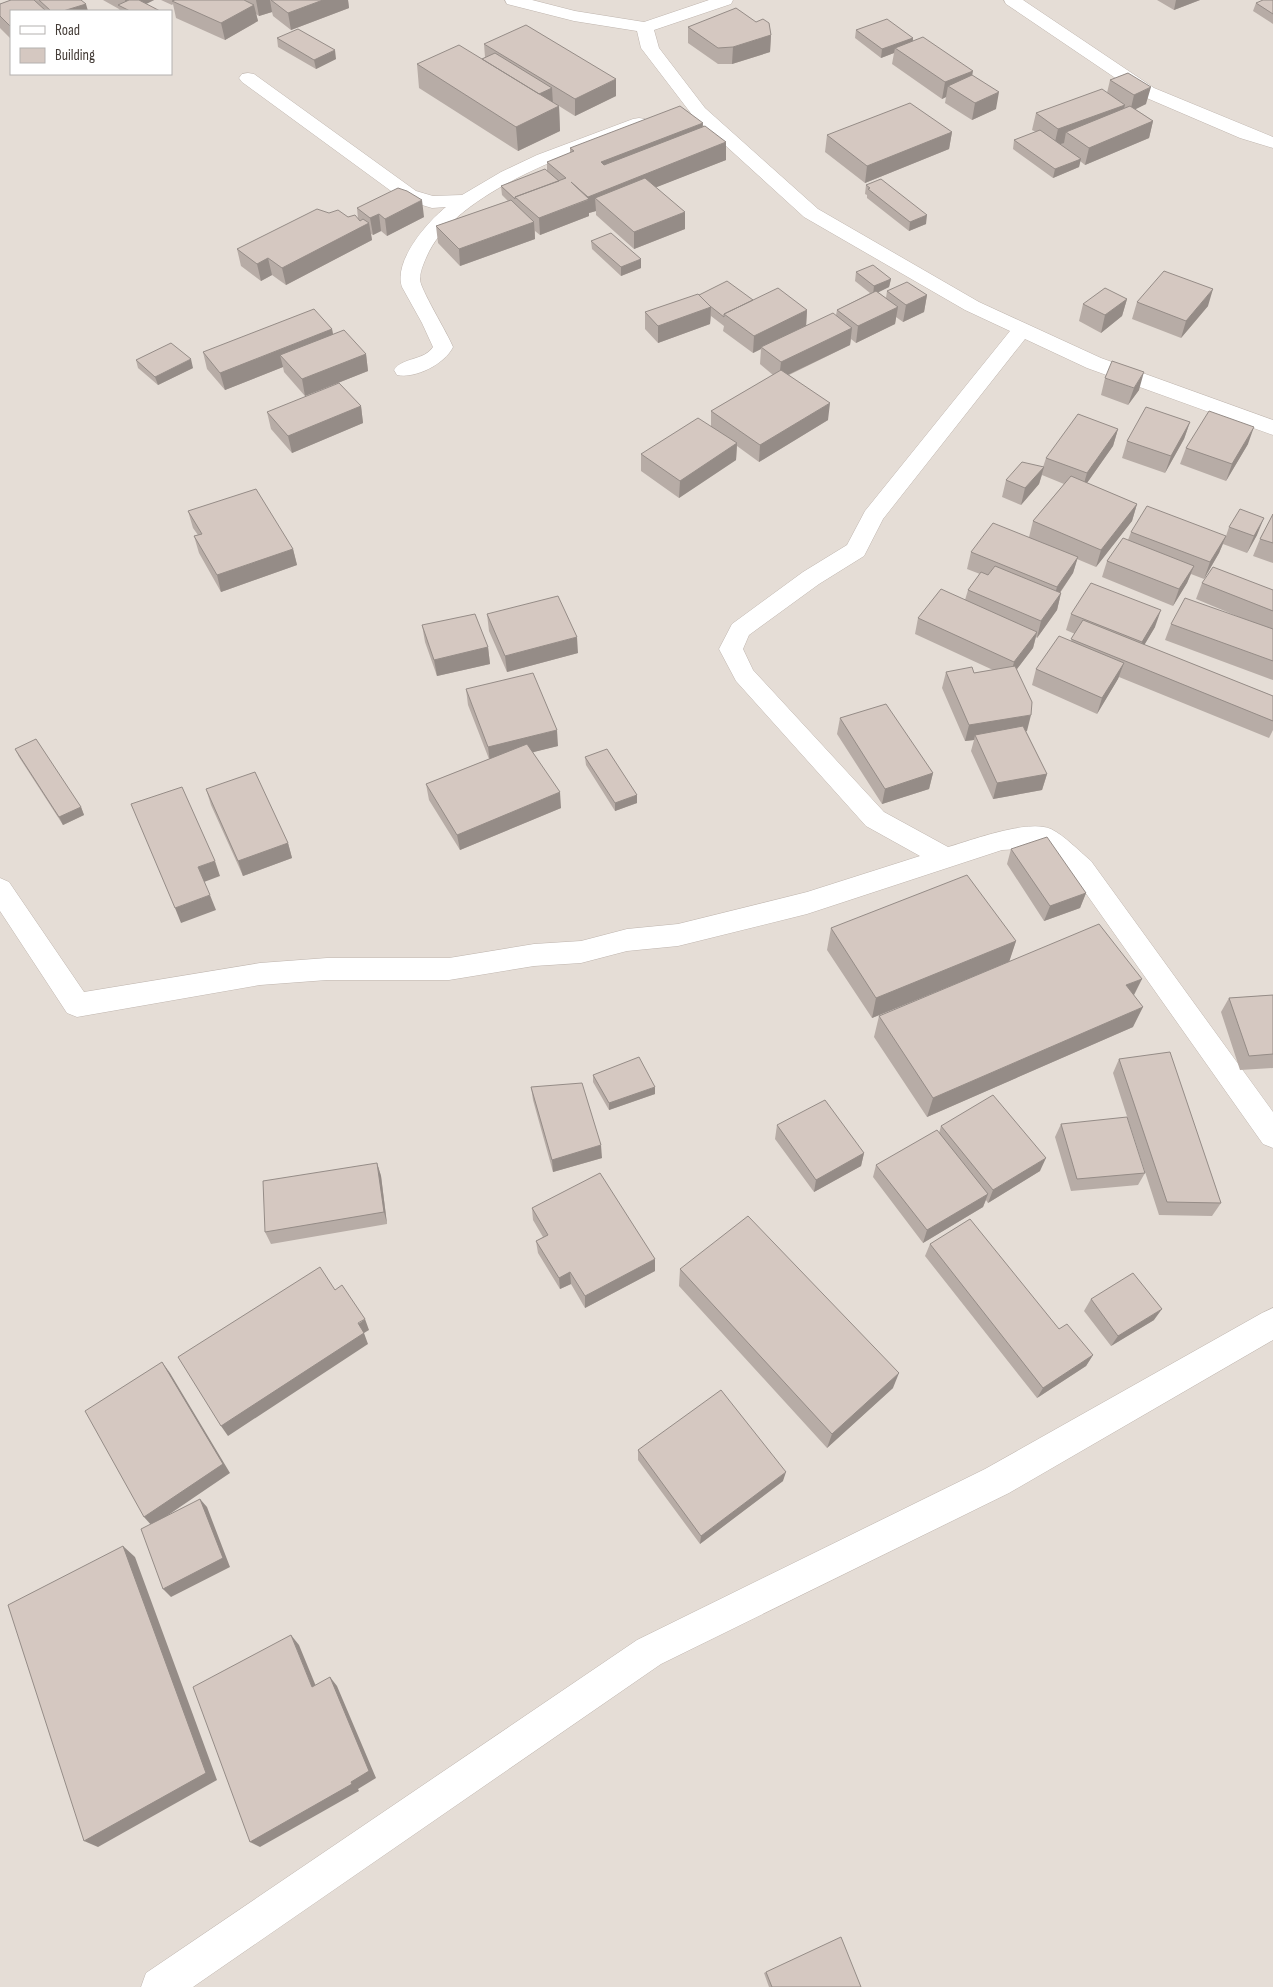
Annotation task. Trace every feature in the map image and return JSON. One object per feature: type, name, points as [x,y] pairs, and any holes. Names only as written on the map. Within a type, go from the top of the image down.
[{"type":"street","points":[[513,0],[574,16],[644,27],[725,0]]},
{"type":"street","points":[[1012,0],[1148,92],[1246,134],[1273,143]]},
{"type":"street","points":[[644,27],[650,48],[672,79],[700,112],[811,213],[972,306],[1094,363],[1273,428]]},
{"type":"street","points":[[248,78],[409,195],[432,202],[465,201]]},
{"type":"street","points":[[404,370],[442,353],[443,347],[436,330],[410,282],[415,254],[435,225],[465,201],[492,184],[583,142],[667,116],[700,112]]},
{"type":"street","points":[[945,858],[875,819],[744,675],[731,649],[740,630],[811,578],[856,550],[873,516],[1022,329]]},
{"type":"street","points":[[0,890],[77,1005],[260,974],[327,969],[449,969],[534,955],[580,952],[627,940],[678,935],[807,903],[1002,840],[1043,837],[1082,868],[1273,1135]]},
{"type":"street","points":[[160,1987],[649,1652],[998,1481],[1273,1323]]},
{"type":"shaded area","points":[[0,0],[1273,0],[1273,1987],[0,1987]]},
{"type":"building","points":[[11,0],[34,0],[45,10],[10,10],[10,26],[0,16],[0,4]]},
{"type":"building","points":[[39,0],[81,0],[86,4],[66,10],[50,10]]},
{"type":"building","points":[[129,0],[139,0],[158,10],[128,10],[118,5]]},
{"type":"building","points":[[244,0],[254,5],[221,23],[172,1]]},
{"type":"building","points":[[271,0],[323,0],[288,13]]},
{"type":"building","points":[[1263,0],[1273,0],[1273,14],[1256,3]]},
{"type":"building","points":[[736,8],[756,22],[763,19],[769,23],[771,35],[733,47],[718,48],[688,27]]},
{"type":"building","points":[[887,19],[913,38],[882,49],[856,30]]},
{"type":"building","points":[[526,25],[616,79],[575,99],[484,44]]},
{"type":"building","points":[[298,29],[335,50],[314,60],[277,38]]},
{"type":"building","points":[[923,37],[973,71],[945,82],[895,48]]},
{"type":"building","points":[[459,45],[559,106],[516,127],[417,64]]},
{"type":"building","points":[[495,53],[552,88],[539,94],[482,59]]},
{"type":"building","points":[[1128,73],[1151,87],[1134,95],[1110,80]]},
{"type":"building","points":[[972,75],[999,92],[975,103],[948,86]]},
{"type":"building","points":[[1102,89],[1125,105],[1058,129],[1036,113]]},
{"type":"building","points":[[910,103],[952,132],[867,166],[827,135]]},
{"type":"building","points":[[680,106],[703,123],[601,162],[604,165],[705,126],[726,142],[588,197],[571,182],[589,199],[539,218],[515,197],[566,178],[547,162],[574,151],[570,148]]},
{"type":"building","points":[[1130,106],[1153,121],[1089,148],[1066,132]]},
{"type":"building","points":[[1040,130],[1081,159],[1055,169],[1014,140]]},
{"type":"building","points":[[545,169],[559,181],[515,197],[515,199],[501,186]]},
{"type":"building","points":[[645,178],[685,212],[634,232],[595,198]]},
{"type":"building","points":[[881,179],[927,215],[910,222],[868,189],[870,188],[866,185]]},
{"type":"building","points":[[398,188],[422,200],[385,219],[379,214],[370,218],[357,208]]},
{"type":"building","points":[[511,200],[534,222],[459,249],[436,226]]},
{"type":"building","points":[[317,209],[329,213],[338,210],[348,217],[355,215],[360,221],[363,219],[369,223],[282,268],[268,258],[257,264],[237,249]]},
{"type":"building","points":[[611,233],[641,259],[621,267],[591,241]]},
{"type":"building","points":[[873,265],[891,279],[874,286],[856,272]]},
{"type":"building","points":[[1164,271],[1213,289],[1186,321],[1137,302]]},
{"type":"building","points":[[727,281],[753,300],[724,314],[724,317],[699,295]]},
{"type":"building","points":[[907,282],[927,295],[906,305],[887,291]]},
{"type":"building","points":[[778,288],[807,310],[754,336],[724,314]]},
{"type":"building","points":[[1105,288],[1127,299],[1105,315],[1083,304]]},
{"type":"building","points":[[876,291],[898,307],[858,326],[837,310]]},
{"type":"building","points":[[698,294],[711,307],[658,326],[645,312]]},
{"type":"building","points":[[314,309],[332,329],[220,373],[203,352]]},
{"type":"building","points":[[833,313],[852,328],[781,362],[761,347]]},
{"type":"building","points":[[344,330],[366,354],[302,379],[280,355]]},
{"type":"building","points":[[171,343],[191,359],[155,377],[136,360]]},
{"type":"building","points":[[1112,361],[1144,372],[1134,388],[1105,378]]},
{"type":"building","points":[[781,370],[830,403],[760,445],[711,411]]},
{"type":"building","points":[[339,383],[361,406],[288,436],[267,412]]},
{"type":"building","points":[[1146,407],[1190,422],[1171,456],[1127,441]]},
{"type":"building","points":[[1209,411],[1254,427],[1232,464],[1186,448]]},
{"type":"building","points":[[1078,414],[1118,429],[1087,473],[1046,458]]},
{"type":"building","points":[[698,418],[737,443],[680,481],[641,454]]},
{"type":"building","points":[[1022,462],[1044,467],[1025,488],[1006,480]]},
{"type":"building","points":[[1071,476],[1137,504],[1101,550],[1033,521]]},
{"type":"building","points":[[256,489],[293,549],[217,575],[194,536],[202,534],[188,511]]},
{"type":"building","points":[[1147,506],[1226,536],[1210,562],[1131,532]]},
{"type":"building","points":[[1240,509],[1264,518],[1254,536],[1229,527]]},
{"type":"building","points":[[1273,514],[1273,543],[1260,539]]},
{"type":"building","points":[[993,523],[1078,557],[1057,587],[971,552]]},
{"type":"building","points":[[1123,538],[1194,566],[1179,589],[1107,561]]},
{"type":"building","points":[[995,566],[1061,593],[1041,621],[968,590],[981,572],[988,575]]},
{"type":"building","points":[[1213,567],[1273,590],[1273,611],[1202,583]]},
{"type":"building","points":[[1091,583],[1161,610],[1142,642],[1071,614]]},
{"type":"building","points":[[941,589],[1037,632],[1014,662],[918,618]]},
{"type":"building","points":[[558,596],[577,637],[505,656],[487,614]]},
{"type":"building","points":[[1185,598],[1273,629],[1273,661],[1171,624]]},
{"type":"building","points":[[475,614],[488,647],[434,660],[422,625]]},
{"type":"building","points":[[1083,620],[1273,696],[1273,721],[1071,639]]},
{"type":"building","points":[[1059,636],[1124,663],[1102,698],[1036,669]]},
{"type":"building","points":[[1015,666],[1032,702],[1031,715],[969,725],[946,672],[972,667],[974,673]]},
{"type":"building","points":[[533,673],[557,730],[488,747],[466,689]]},
{"type":"building","points":[[886,704],[933,773],[885,789],[840,718]]},
{"type":"building","points":[[1023,726],[1047,774],[997,783],[975,735]]},
{"type":"building","points":[[36,739],[81,807],[59,817],[15,749]]},
{"type":"building","points":[[527,744],[560,792],[457,835],[426,784]]},
{"type":"building","points":[[607,749],[637,795],[615,803],[585,757]]},
{"type":"building","points":[[255,772],[288,843],[238,861],[206,789]]},
{"type":"building","points":[[182,787],[215,861],[198,867],[210,895],[175,908],[131,804]]},
{"type":"building","points":[[1047,837],[1086,893],[1050,906],[1011,849]]},
{"type":"building","points":[[967,875],[1016,941],[876,998],[831,928]]},
{"type":"building","points":[[1099,924],[1142,979],[1126,985],[1143,1007],[933,1098],[879,1016]]},
{"type":"building","points":[[1273,995],[1273,1054],[1249,1056],[1229,998]]},
{"type":"building","points":[[1170,1052],[1221,1203],[1167,1202],[1119,1059]]},
{"type":"building","points":[[639,1057],[655,1087],[609,1103],[593,1075]]},
{"type":"building","points":[[582,1083],[601,1145],[552,1160],[531,1087]]},
{"type":"building","points":[[993,1095],[1046,1158],[993,1190],[941,1126]]},
{"type":"building","points":[[825,1100],[864,1153],[816,1180],[777,1125]]},
{"type":"building","points":[[1127,1117],[1145,1173],[1077,1179],[1061,1124]]},
{"type":"building","points":[[937,1130],[988,1194],[927,1230],[876,1165]]},
{"type":"building","points":[[377,1163],[384,1212],[265,1232],[263,1181]]},
{"type":"building","points":[[600,1173],[655,1259],[585,1296],[570,1272],[559,1278],[536,1241],[548,1235],[532,1208]]},
{"type":"building","points":[[748,1216],[899,1373],[832,1434],[680,1269]]},
{"type":"building","points":[[970,1219],[1059,1329],[1067,1324],[1093,1355],[1043,1388],[930,1244]]},
{"type":"building","points":[[320,1267],[335,1290],[342,1285],[365,1319],[358,1323],[364,1333],[221,1426],[178,1357]]},
{"type":"building","points":[[1133,1273],[1162,1309],[1118,1336],[1091,1299]]},
{"type":"building","points":[[162,1362],[223,1464],[144,1517],[85,1411]]},
{"type":"building","points":[[721,1390],[786,1472],[701,1536],[638,1450]]},
{"type":"building","points":[[200,1499],[223,1558],[163,1589],[141,1529]]},
{"type":"building","points":[[123,1546],[206,1773],[84,1841],[8,1605]]},
{"type":"building","points":[[291,1635],[312,1687],[330,1677],[369,1771],[351,1782],[352,1784],[250,1842],[193,1687]]},
{"type":"building","points":[[841,1937],[861,1987],[772,1987],[766,1972]]}]
